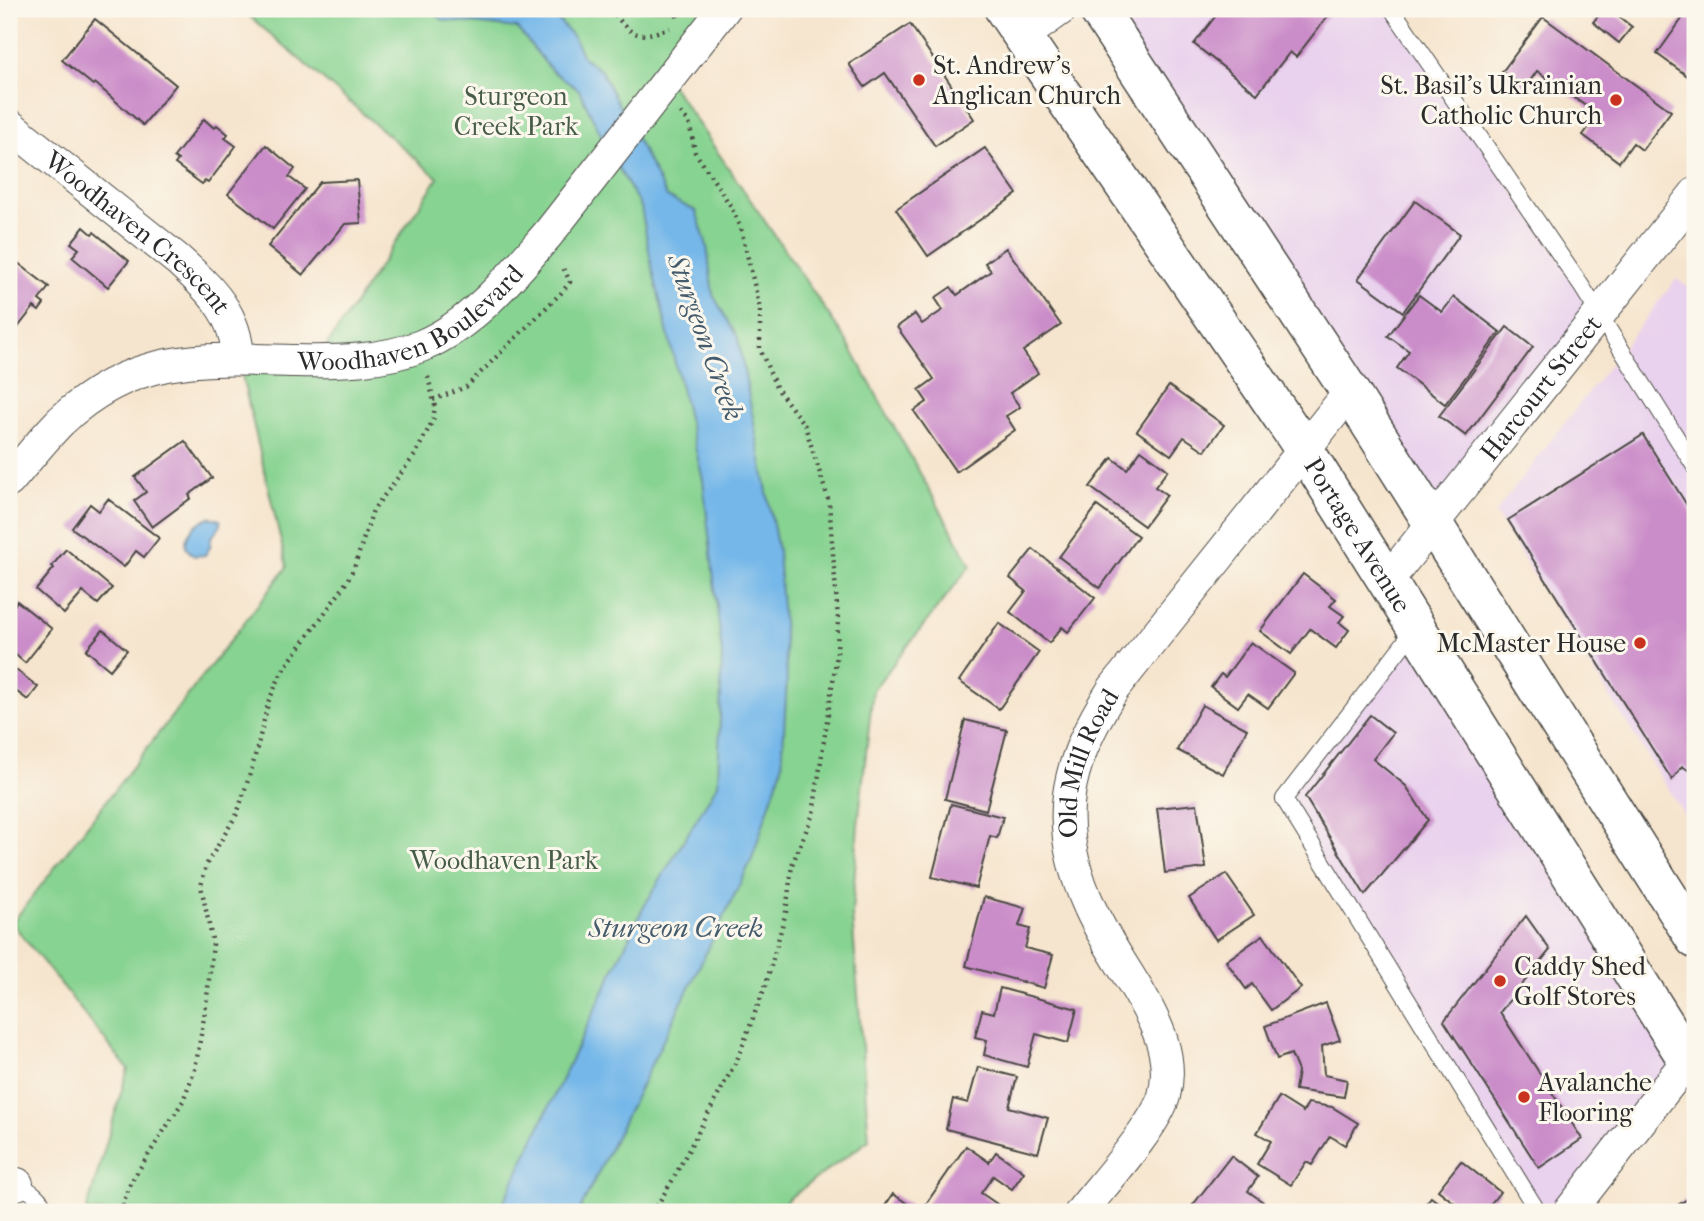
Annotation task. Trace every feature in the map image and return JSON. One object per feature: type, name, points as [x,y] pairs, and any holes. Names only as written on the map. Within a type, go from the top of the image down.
[{"type":"highway","points":[[1098,9],[1350,392],[1695,939]]},
{"type":"highway","name":"Portage Avenue","points":[[1014,22],[1304,449],[1693,1061]]},
{"type":"street","name":"Woodhaven Boulevard","points":[[9,481],[62,421],[96,393],[135,372],[192,360],[369,359],[421,346],[443,335],[477,308],[524,261],[668,104],[724,9]]},
{"type":"street","points":[[1014,22],[1061,9]]},
{"type":"street","name":"Woodhaven Crescent","points":[[9,125],[178,260],[204,284],[219,303],[233,329],[237,339],[238,359]]},
{"type":"street","name":"Harcourt Street","points":[[1387,581],[1695,194]]},
{"type":"street","name":"Old Mill Road","points":[[1080,1212],[1149,1124],[1163,1098],[1167,1075],[1165,1047],[1153,1017],[1090,910],[1075,871],[1068,833],[1068,798],[1077,757],[1092,723],[1114,688],[1350,392]]},
{"type":"street","points":[[1569,1212],[1693,1061]]},
{"type":"lane","points":[[1392,9],[1599,315],[1695,467]]},
{"type":"lane","points":[[1416,627],[1284,799],[1538,1212]]},
{"type":"lane","points":[[13,1183],[32,1191],[43,1203],[46,1212]]},
{"type":"path","points":[[611,9],[631,32],[644,37],[681,25]]},
{"type":"path","points":[[653,1212],[737,1060],[766,984],[786,912],[792,865],[813,814],[836,654],[838,620],[829,502],[805,426],[776,387],[760,349],[760,309],[741,229],[730,205],[695,152],[689,122],[668,104]]},
{"type":"path","points":[[433,400],[466,387],[561,293],[570,282],[562,265]]},
{"type":"path","points":[[120,1212],[131,1182],[172,1120],[191,1084],[206,1006],[213,944],[201,886],[202,876],[237,814],[269,700],[283,670],[343,588],[354,568],[373,510],[415,455],[433,420],[433,400],[421,346]]},
{"type":"shaded area","points":[[1098,9],[1392,9],[1598,316],[1433,523]]},
{"type":"shaded area","name":"McMaster House","points":[[1677,278],[1695,293],[1695,832],[1495,513]]},
{"type":"shaded area","points":[[1416,627],[1688,1060],[1569,1212],[1538,1212],[1284,799]]},
{"type":"green space","name":"Woodhaven Park","points":[[241,9],[724,9],[669,81],[846,340],[971,565],[873,690],[858,825],[852,915],[869,1140],[788,1199],[780,1212],[86,1212],[128,1069],[12,923],[287,567],[238,359],[314,361],[438,178]]},
{"type":"water","name":"Sturgeon Creek","points":[[427,9],[552,9],[553,14],[574,38],[583,57],[601,71],[667,197],[696,211],[707,246],[713,295],[738,338],[778,551],[787,678],[782,767],[751,861],[579,1212],[499,1212],[643,908],[718,784],[722,654],[703,480],[652,267],[641,207],[611,155],[579,90],[552,71],[517,28],[443,20]]},
{"type":"water","points":[[210,517],[220,520],[221,525],[211,538],[205,555],[194,556],[186,548],[189,533],[196,525]]},
{"type":"building","points":[[1221,9],[1333,9],[1296,57],[1290,52],[1257,94],[1194,44]]},
{"type":"building","points":[[1604,9],[1609,9],[1632,27],[1619,43],[1593,22]]},
{"type":"building","points":[[1687,12],[1695,17],[1695,69],[1689,77],[1657,54]]},
{"type":"building","name":"St. Basil's Ukrainian Catholic Church","points":[[1543,17],[1671,111],[1642,150],[1633,143],[1619,162],[1583,135],[1598,115],[1537,71],[1525,88],[1502,72]]},
{"type":"building","points":[[95,19],[176,85],[143,125],[95,83],[93,85],[62,60]]},
{"type":"building","name":"St. Andrew's Anglican Church","points":[[910,24],[974,119],[935,146],[885,73],[865,87],[849,64]]},
{"type":"building","points":[[204,119],[214,128],[217,125],[228,134],[225,138],[236,146],[208,183],[205,181],[202,184],[175,164],[178,160],[174,157]]},
{"type":"building","points":[[266,145],[295,169],[289,177],[305,189],[273,229],[228,194]]},
{"type":"building","points":[[985,148],[1017,194],[928,256],[896,209]]},
{"type":"building","points":[[357,180],[361,223],[345,224],[303,275],[268,246],[320,182]]},
{"type":"building","points":[[1415,201],[1460,234],[1403,312],[1358,279]]},
{"type":"building","points":[[84,227],[129,261],[108,287],[72,257],[79,249],[71,243]]},
{"type":"building","points":[[1006,248],[1061,325],[1023,351],[1038,373],[1010,393],[1020,407],[1006,416],[1015,430],[956,472],[914,411],[927,402],[919,390],[934,379],[897,327],[915,314],[922,324],[943,310],[935,298],[951,287],[957,295],[991,271],[985,263]]},
{"type":"building","points":[[18,263],[49,287],[39,300],[44,304],[39,311],[34,307],[15,331],[9,326],[9,275]]},
{"type":"building","points":[[1419,295],[1442,312],[1454,297],[1500,332],[1445,404],[1397,368],[1409,351],[1388,336]]},
{"type":"building","points":[[1507,327],[1533,347],[1466,436],[1439,416]]},
{"type":"building","points":[[1169,386],[1224,425],[1205,451],[1184,437],[1171,455],[1137,431]]},
{"type":"building","name":"McMaster House","points":[[1643,435],[1695,518],[1695,767],[1691,772],[1682,766],[1672,780],[1508,520]]},
{"type":"building","points":[[185,441],[212,478],[189,495],[191,498],[152,527],[134,501],[146,492],[135,477]]},
{"type":"building","points":[[1141,450],[1168,470],[1155,487],[1167,495],[1144,526],[1090,487],[1112,458],[1127,469]]},
{"type":"building","points":[[108,499],[159,538],[144,557],[136,551],[124,567],[72,528],[90,504],[99,511]]},
{"type":"building","points":[[1097,506],[1138,536],[1100,588],[1059,557]]},
{"type":"building","points":[[66,549],[112,588],[98,604],[83,592],[64,614],[36,590]]},
{"type":"building","points":[[1033,549],[1095,598],[1068,632],[1062,627],[1049,643],[1010,612],[1026,591],[1010,578]]},
{"type":"building","points":[[1303,574],[1336,599],[1330,606],[1344,616],[1339,622],[1349,630],[1336,648],[1310,629],[1291,654],[1260,631]]},
{"type":"building","points":[[17,601],[52,629],[25,663],[9,649],[9,612]]},
{"type":"building","points":[[999,623],[1039,652],[999,709],[959,681]]},
{"type":"building","points":[[103,630],[127,650],[110,670],[86,650]]},
{"type":"building","points":[[1251,642],[1294,673],[1268,708],[1248,694],[1238,707],[1211,687],[1221,674],[1225,677]]},
{"type":"building","points":[[16,670],[38,687],[28,700],[9,686],[9,679]]},
{"type":"building","points":[[1202,705],[1247,729],[1223,774],[1177,750]]},
{"type":"building","points":[[1370,715],[1393,733],[1373,759],[1406,786],[1428,820],[1365,895],[1305,797]]},
{"type":"building","points":[[965,720],[1007,730],[986,810],[945,799]]},
{"type":"building","points":[[951,804],[1003,817],[997,838],[990,836],[976,888],[932,877]]},
{"type":"building","points":[[1197,804],[1206,868],[1165,873],[1157,808]]},
{"type":"building","points":[[1226,874],[1254,915],[1216,940],[1189,898]]},
{"type":"building","points":[[984,897],[1025,908],[1019,926],[1030,929],[1025,948],[1053,955],[1044,988],[966,966]]},
{"type":"building","points":[[1526,916],[1550,950],[1500,1012],[1582,1139],[1539,1168],[1444,1021]]},
{"type":"building","points":[[1263,935],[1301,988],[1271,1010],[1252,984],[1246,989],[1226,961]]},
{"type":"building","points":[[1000,988],[1077,1009],[1068,1043],[1036,1034],[1027,1067],[984,1055],[987,1040],[975,1037],[982,1010],[994,1013]]},
{"type":"building","points":[[1326,1003],[1340,1040],[1322,1046],[1324,1075],[1347,1080],[1344,1097],[1295,1090],[1298,1071],[1291,1054],[1277,1059],[1265,1026]]},
{"type":"building","points":[[978,1067],[1017,1077],[1009,1107],[1048,1118],[1038,1153],[946,1129],[953,1099],[968,1103]]},
{"type":"building","points":[[1279,1097],[1303,1112],[1308,1103],[1332,1107],[1358,1123],[1345,1145],[1330,1136],[1312,1165],[1306,1162],[1291,1185],[1257,1164],[1271,1141],[1257,1133]]},
{"type":"building","points":[[966,1146],[989,1162],[996,1152],[1024,1172],[1012,1189],[993,1176],[981,1193],[997,1204],[991,1212],[938,1212],[926,1204]]},
{"type":"building","points":[[1231,1156],[1258,1177],[1248,1191],[1263,1202],[1256,1212],[1189,1210]]},
{"type":"building","points":[[1461,1161],[1500,1192],[1484,1212],[1466,1212],[1438,1190]]},
{"type":"building","points":[[893,1194],[920,1212],[881,1212]]},
{"type":"building","points":[[1431,1197],[1450,1212],[1419,1212]]},
{"type":"building","points":[[1689,1198],[1695,1212],[1667,1212]]},
{"type":"place","name":"St. Andrew's Anglican Church","points":[[919,80]]},
{"type":"place","name":"St. Basil's Ukrainian Catholic Church","points":[[1616,100]]},
{"type":"place","name":"McMaster House","points":[[1640,643]]},
{"type":"place","name":"Caddy Shed Golf Stores","points":[[1500,981]]},
{"type":"place","name":"Avalanche Flooring","points":[[1524,1097]]},
{"type":"park label","name":"Sturgeon Creek Park","points":[[516,111]]}]
